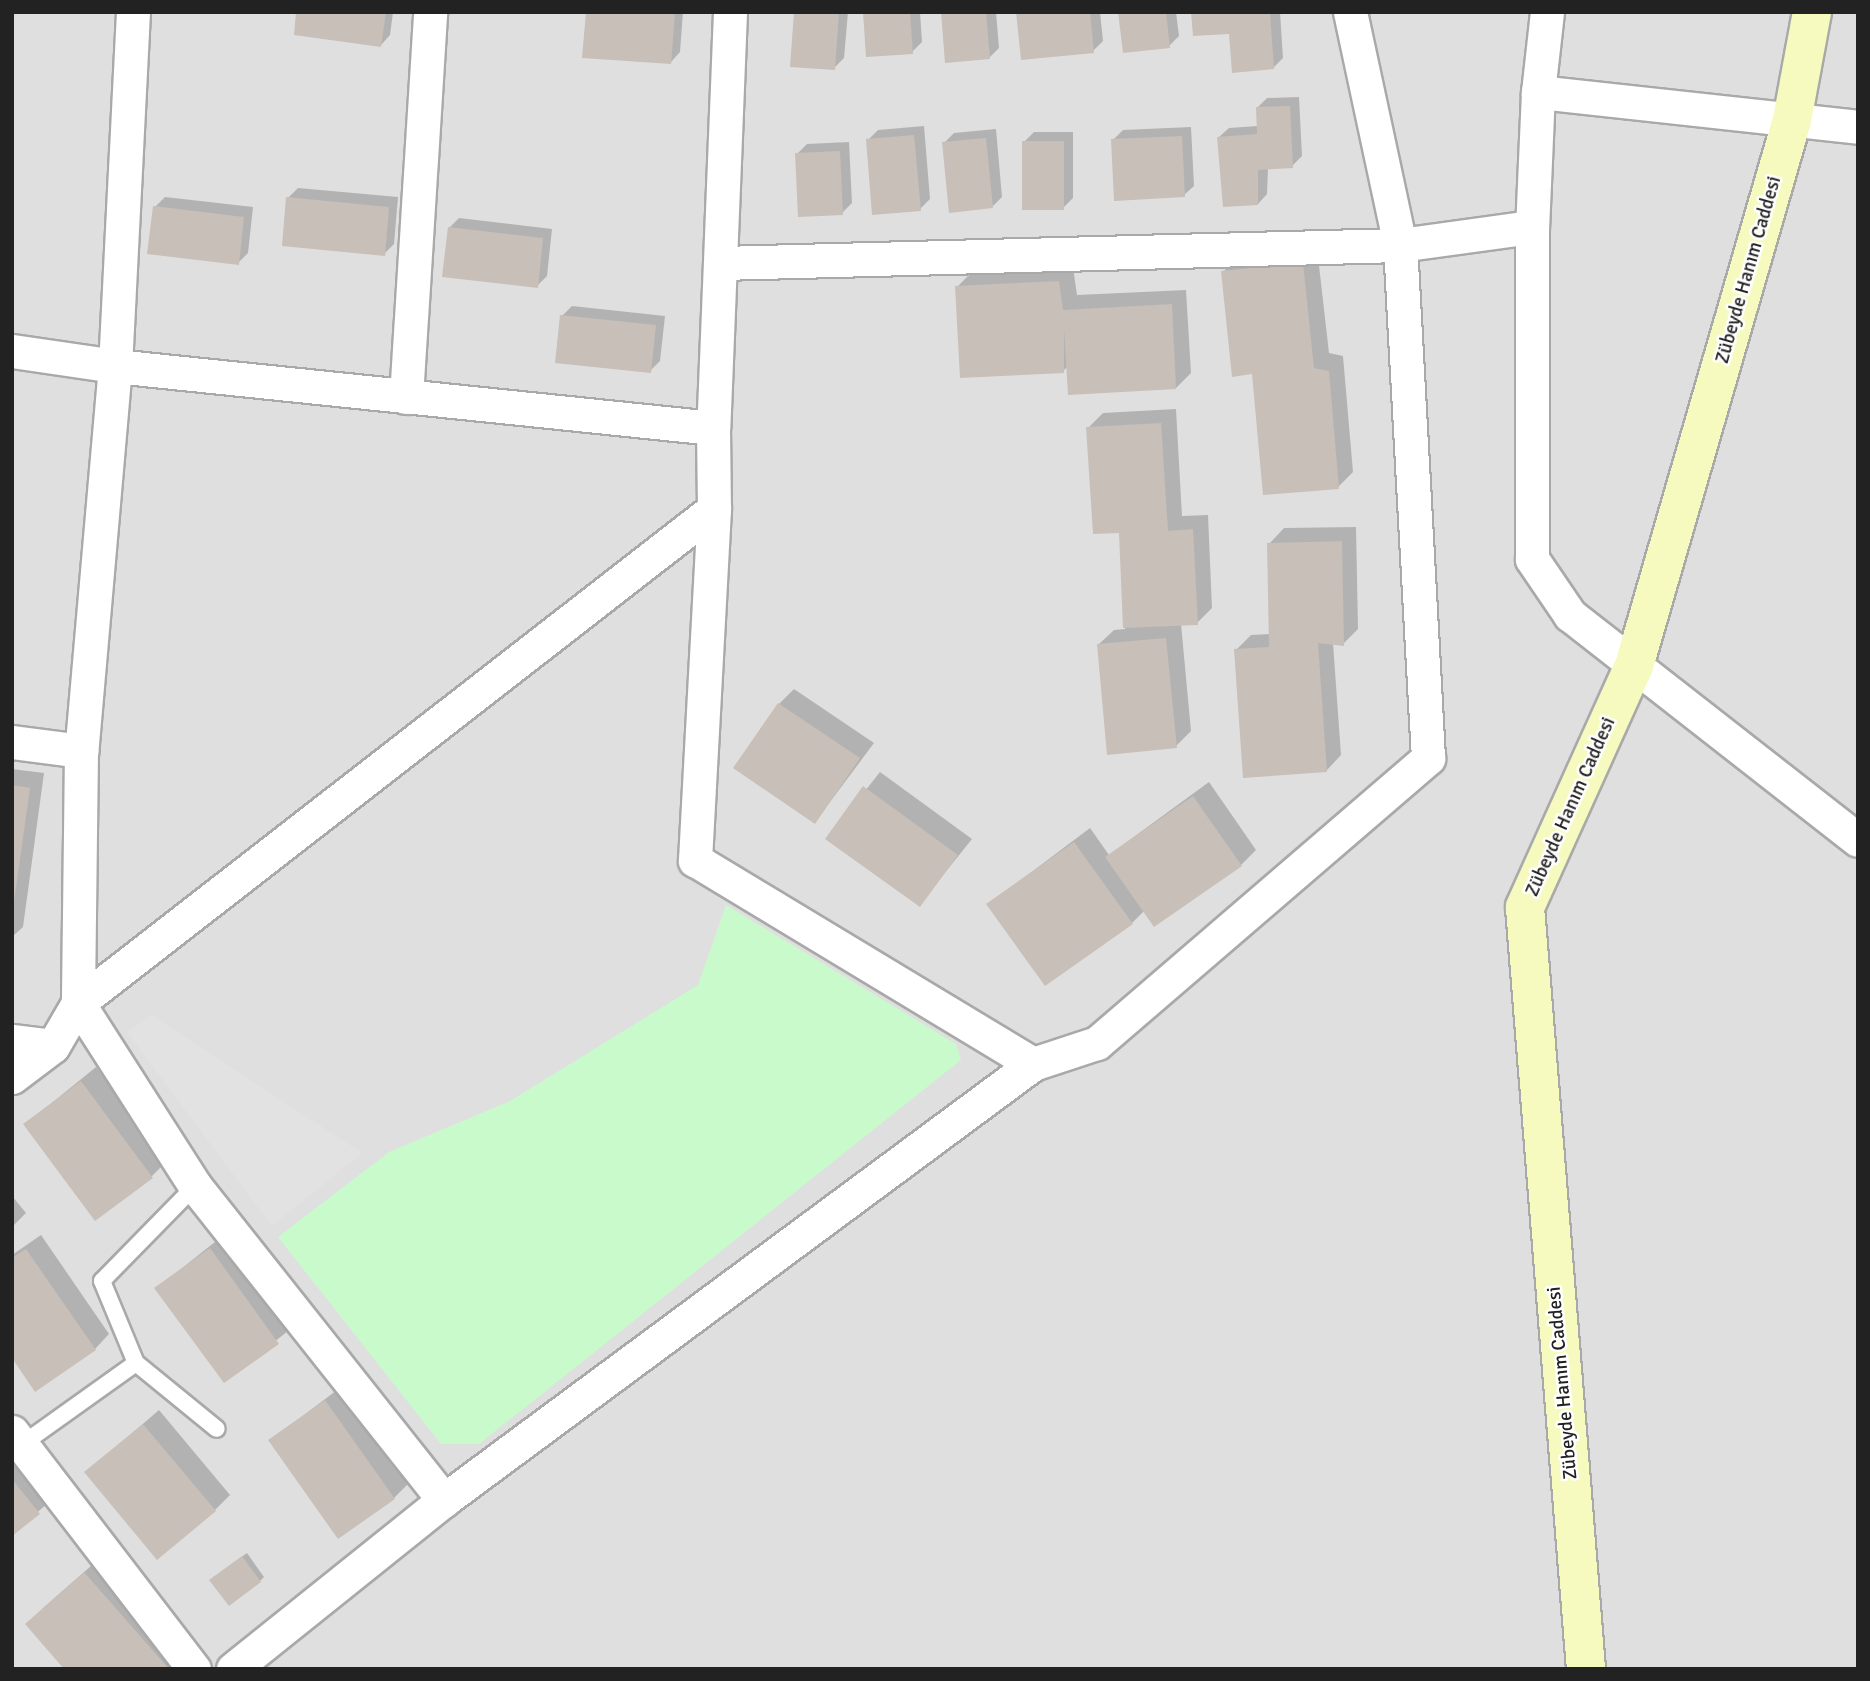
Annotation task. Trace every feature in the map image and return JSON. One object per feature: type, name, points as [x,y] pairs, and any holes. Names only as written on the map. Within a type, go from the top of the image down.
[{"type":"street","points":[[133,12],[115,366],[81,751],[78,1003],[195,1186],[444,1500]]},
{"type":"street","points":[[405,397],[430,12]]},
{"type":"street","points":[[730,12],[713,428],[714,509],[695,860],[1033,1064]]},
{"type":"street","points":[[233,1669],[444,1500],[1033,1064],[1097,1043],[1428,758],[1400,245],[1350,12]]},
{"type":"street","points":[[1547,12],[1538,92],[1532,227],[1532,559],[1570,615],[1858,840]]},
{"type":"street","name":"Zübeyde Hanım Caddesi","points":[[1586,1669],[1525,907],[1634,666],[1792,120],[1812,12]]},
{"type":"street","points":[[1538,92],[1858,127]]},
{"type":"street","points":[[721,263],[1400,245],[1532,227]]},
{"type":"street","points":[[12,351],[115,366],[713,428]]},
{"type":"street","points":[[12,1077],[53,1046],[78,1003],[714,509]]},
{"type":"street","points":[[12,742],[81,751]]},
{"type":"street","points":[[12,1041],[53,1046]]},
{"type":"street","points":[[17,1438],[194,1669]]},
{"type":"lane","points":[[195,1186],[102,1281],[136,1363],[217,1429]]},
{"type":"lane","points":[[17,1438],[136,1363]]},
{"type":"shaded area","points":[[12,12],[1858,12],[1858,1669],[12,1669]]},
{"type":"shaded area","points":[[151,1015],[362,1153],[272,1226],[127,1032]]},
{"type":"green space","points":[[726,905],[956,1044],[961,1060],[479,1444],[441,1444],[278,1237],[389,1152],[510,1101],[698,985]]},
{"type":"building","points":[[296,12],[386,12],[381,47],[294,35]]},
{"type":"building","points":[[586,12],[675,12],[671,64],[582,58]]},
{"type":"building","points":[[794,12],[839,12],[835,70],[790,67]]},
{"type":"building","points":[[863,12],[910,12],[913,54],[866,57]]},
{"type":"building","points":[[941,12],[986,12],[990,59],[945,63]]},
{"type":"building","points":[[1016,12],[1090,12],[1094,53],[1021,60]]},
{"type":"building","points":[[1118,12],[1166,12],[1170,48],[1123,53]]},
{"type":"building","points":[[1191,12],[1270,12],[1274,69],[1232,73],[1229,34],[1193,36]]},
{"type":"building","points":[[1290,106],[1293,168],[1258,170],[1258,205],[1223,207],[1217,137],[1257,134],[1256,107]]},
{"type":"building","points":[[914,135],[921,211],[872,215],[866,139]]},
{"type":"building","points":[[1182,136],[1185,197],[1114,201],[1111,139]]},
{"type":"building","points":[[986,138],[993,208],[949,213],[942,142]]},
{"type":"building","points":[[1022,141],[1064,141],[1064,210],[1022,210]]},
{"type":"building","points":[[840,151],[843,215],[798,217],[795,153]]},
{"type":"building","points":[[286,197],[389,207],[385,256],[282,246]]},
{"type":"building","points":[[153,206],[244,217],[239,265],[147,254]]},
{"type":"building","points":[[448,227],[543,238],[538,288],[442,277]]},
{"type":"building","points":[[1303,263],[1314,368],[1329,371],[1339,489],[1263,495],[1252,374],[1232,377],[1221,271]]},
{"type":"building","points":[[1059,281],[1063,310],[1172,304],[1176,389],[1068,395],[1064,328],[1064,373],[960,378],[955,286]]},
{"type":"building","points":[[560,315],[656,325],[651,373],[555,363]]},
{"type":"building","points":[[1161,423],[1168,531],[1193,529],[1198,625],[1123,628],[1119,533],[1093,534],[1086,427]]},
{"type":"building","points":[[1342,541],[1344,646],[1318,643],[1327,772],[1243,778],[1234,649],[1269,647],[1267,543]]},
{"type":"building","points":[[1166,638],[1177,748],[1107,755],[1097,644]]},
{"type":"building","points":[[778,703],[860,758],[815,824],[733,768]]},
{"type":"building","points":[[12,785],[30,788],[14,902],[12,902]]},
{"type":"building","points":[[863,786],[958,855],[920,907],[825,839]]},
{"type":"building","points":[[1193,796],[1242,866],[1154,927],[1105,857]]},
{"type":"building","points":[[1074,842],[1133,924],[1045,986],[986,904]]},
{"type":"building","points":[[81,1081],[153,1178],[95,1221],[23,1124]]},
{"type":"building","points":[[210,1248],[279,1344],[224,1383],[154,1288]]},
{"type":"building","points":[[26,1249],[96,1350],[35,1392],[12,1358],[12,1258]]},
{"type":"building","points":[[325,1400],[395,1499],[338,1539],[268,1440]]},
{"type":"building","points":[[143,1424],[216,1511],[157,1560],[84,1472]]},
{"type":"building","points":[[12,1479],[40,1514],[12,1536]]},
{"type":"building","points":[[242,1556],[261,1582],[229,1606],[209,1580]]},
{"type":"building","points":[[84,1572],[169,1669],[64,1669],[25,1624]]}]
